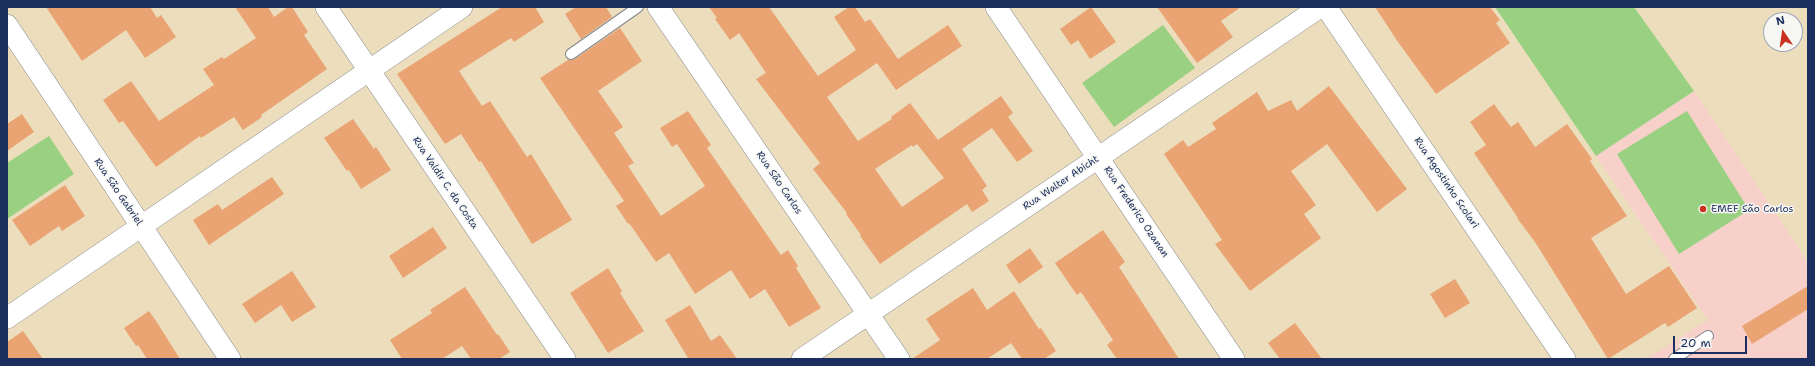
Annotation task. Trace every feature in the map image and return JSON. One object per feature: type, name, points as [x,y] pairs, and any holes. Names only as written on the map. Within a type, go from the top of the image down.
[{"type":"street","name":"Rua Valdir C. da Costa","points":[[326,7],[368,71],[565,359]]},
{"type":"street","points":[[7,318],[462,7]]},
{"type":"street","name":"Rua São Carlos","points":[[658,7],[899,359]]},
{"type":"street","name":"Rua Frederico Ozanan","points":[[996,7],[1099,157],[1234,359]]},
{"type":"street","name":"Rua Walter Abicht","points":[[802,359],[1320,7]]},
{"type":"street","name":"Rua Agostinho Scolari","points":[[1326,7],[1565,359]]},
{"type":"street","name":"Rua São Gabriel","points":[[7,25],[230,359]]},
{"type":"lane","points":[[571,54],[638,7]]},
{"type":"lane","points":[[1674,359],[1708,336]]},
{"type":"shaded area","name":"EMEF São Carlos","points":[[1694,91],[1808,262],[1808,359],[1646,359],[1708,320],[1596,156]]},
{"type":"green space","points":[[1495,7],[1634,7],[1694,91],[1596,156]]},
{"type":"green space","points":[[1163,25],[1195,68],[1114,127],[1082,83]]},
{"type":"green space","points":[[1687,111],[1749,210],[1679,254],[1617,154]]},
{"type":"green space","points":[[49,136],[74,174],[7,219],[7,163]]},
{"type":"building","points":[[46,7],[150,7],[157,18],[161,15],[176,37],[145,58],[126,30],[82,61]]},
{"type":"building","points":[[235,7],[268,7],[274,17],[288,7],[292,7],[308,32],[304,35],[327,69],[261,115],[262,117],[243,130],[234,117],[201,138],[200,136],[156,167],[123,121],[119,123],[103,100],[131,81],[159,121],[214,85],[203,69],[222,57],[224,59],[256,38]]},
{"type":"building","points":[[502,7],[535,7],[544,22],[514,42],[511,38],[459,71],[482,106],[490,101],[527,157],[531,154],[572,220],[532,244],[481,161],[479,162],[461,134],[445,144],[397,74]]},
{"type":"building","points":[[576,7],[606,7],[612,17],[581,39],[565,14]]},
{"type":"building","points":[[709,7],[769,7],[818,76],[856,50],[834,17],[849,7],[855,7],[865,22],[870,19],[898,59],[948,25],[962,46],[896,90],[877,63],[827,97],[858,141],[892,119],[891,117],[910,103],[938,140],[1001,96],[1013,113],[1008,117],[1033,151],[1017,162],[992,128],[962,149],[987,186],[982,190],[989,201],[972,212],[967,204],[880,264],[860,236],[861,235],[846,214],[847,213],[813,169],[820,163],[756,79],[766,73],[739,33],[730,40],[715,19],[717,18]],"holes":[[[917,144],[944,178],[902,207],[875,169],[912,145],[913,147]]]},
{"type":"building","points":[[1091,7],[1116,42],[1090,59],[1078,40],[1071,45],[1060,29]]},
{"type":"building","points":[[1157,7],[1241,7],[1221,21],[1233,37],[1197,63]]},
{"type":"building","points":[[1375,7],[1490,7],[1500,20],[1496,23],[1510,43],[1436,94],[1398,42]]},
{"type":"building","points":[[620,28],[642,61],[598,91],[623,127],[614,133],[634,163],[628,166],[661,216],[705,186],[677,144],[672,147],[660,128],[688,111],[711,145],[707,148],[781,255],[788,250],[798,266],[796,268],[821,308],[789,327],[765,289],[750,299],[731,270],[695,294],[669,253],[656,262],[629,223],[628,224],[616,206],[624,201],[540,78],[568,60],[575,59]]},
{"type":"building","points":[[1329,86],[1407,189],[1377,212],[1327,144],[1291,171],[1316,205],[1304,214],[1321,238],[1250,291],[1215,244],[1222,240],[1164,154],[1183,140],[1188,147],[1216,129],[1212,123],[1257,92],[1268,111],[1291,100],[1297,111]]},
{"type":"building","points":[[1494,104],[1511,127],[1518,122],[1535,147],[1567,124],[1592,159],[1590,161],[1627,216],[1591,238],[1626,294],[1669,266],[1697,308],[1668,327],[1665,323],[1608,359],[1535,242],[1517,218],[1474,153],[1486,145],[1470,122]]},
{"type":"building","points":[[22,114],[34,132],[7,151],[7,124]]},
{"type":"building","points":[[353,119],[374,149],[376,147],[391,170],[361,189],[349,170],[347,171],[324,138]]},
{"type":"building","points":[[272,177],[284,194],[209,245],[193,220],[218,204],[222,210]]},
{"type":"building","points":[[65,185],[85,216],[62,231],[59,226],[30,246],[12,220]]},
{"type":"building","points":[[433,227],[447,248],[403,278],[389,256]]},
{"type":"building","points":[[1103,230],[1125,262],[1119,267],[1179,359],[1117,359],[1107,345],[1113,340],[1081,292],[1077,295],[1055,263]]},
{"type":"building","points":[[1030,248],[1043,267],[1019,284],[1006,265]]},
{"type":"building","points":[[608,268],[622,291],[620,293],[644,331],[608,353],[570,293]]},
{"type":"building","points":[[292,271],[316,307],[292,322],[281,305],[255,323],[242,304]]},
{"type":"building","points":[[1455,279],[1470,303],[1445,318],[1430,294]]},
{"type":"building","points":[[1808,286],[1808,309],[1752,344],[1742,326]]},
{"type":"building","points":[[465,287],[510,352],[499,359],[471,359],[462,346],[442,359],[402,359],[390,340],[432,313],[430,310]]},
{"type":"building","points":[[973,288],[987,310],[1014,291],[1039,329],[1041,328],[1056,351],[1044,359],[1022,359],[1011,343],[987,359],[912,359],[940,340],[926,319]]},
{"type":"building","points":[[690,305],[711,341],[720,335],[737,359],[687,359],[688,358],[665,320]]},
{"type":"building","points":[[149,311],[180,359],[147,359],[124,328]]},
{"type":"building","points":[[1295,323],[1322,359],[1280,359],[1268,343]]},
{"type":"building","points":[[23,331],[43,359],[7,359],[7,342]]},
{"type":"place","name":"EMEF São Carlos","points":[[1703,209]]}]
